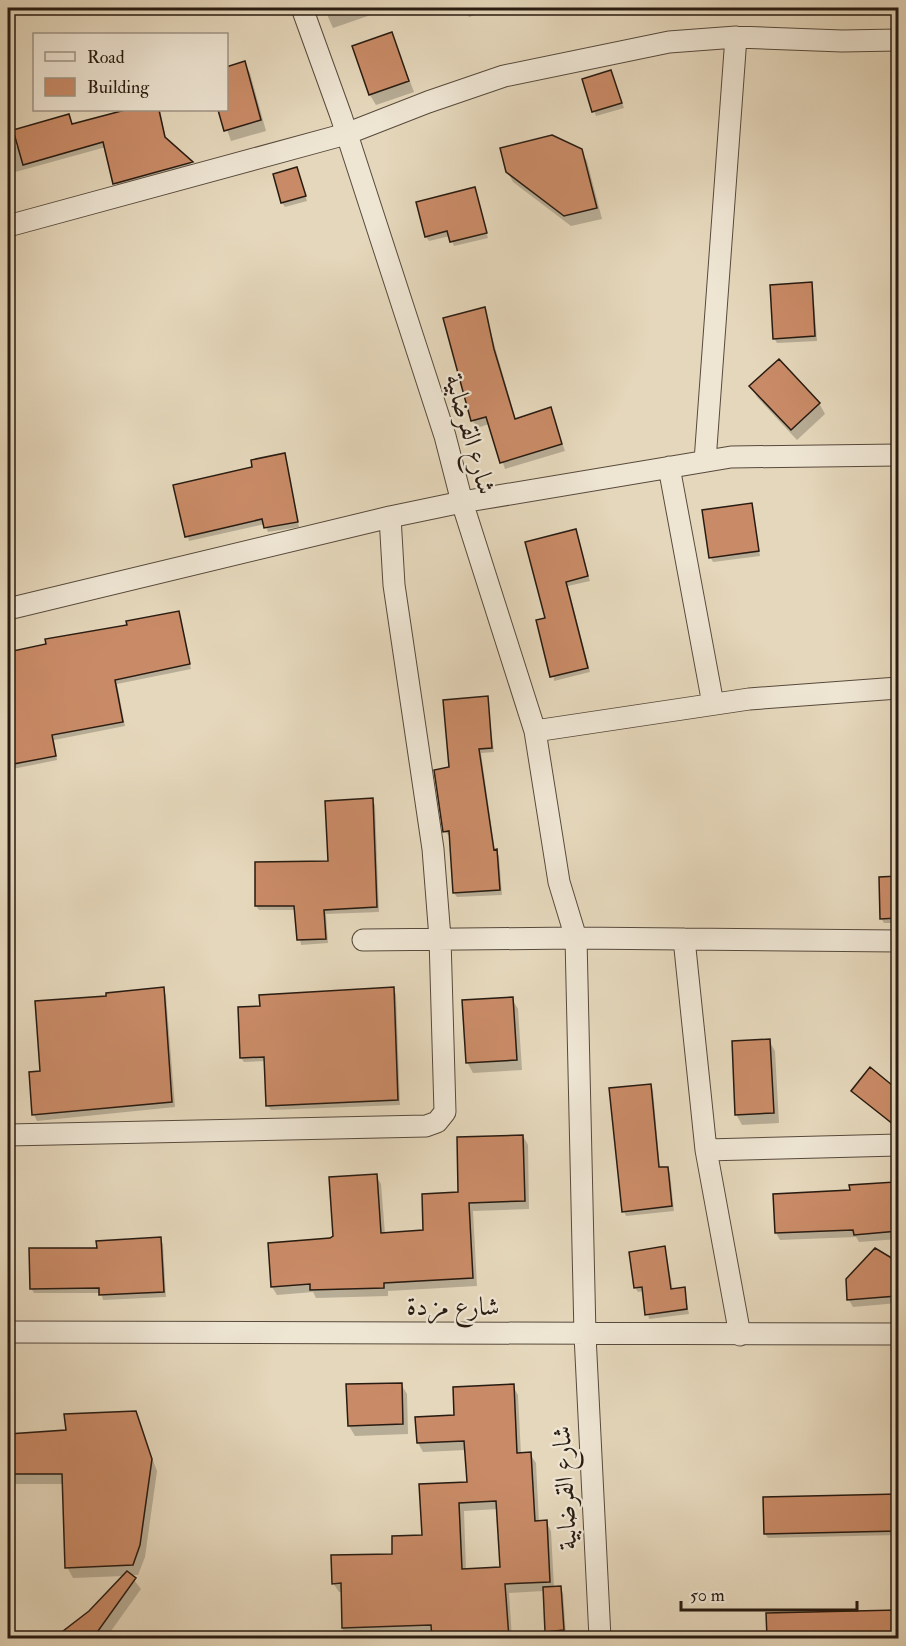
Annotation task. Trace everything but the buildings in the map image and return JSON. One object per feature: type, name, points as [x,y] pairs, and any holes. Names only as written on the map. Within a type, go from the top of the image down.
[{"type":"street","name":"شارع القرضابية","points":[[302,8],[346,134],[445,436],[462,502],[536,731],[559,882],[576,938],[585,1335],[600,1638]]},
{"type":"street","points":[[705,461],[736,37]]},
{"type":"street","points":[[8,226],[346,134],[504,76],[669,42],[736,37],[842,41],[898,40]]},
{"type":"street","points":[[8,609],[390,517],[462,502],[730,457],[898,455]]},
{"type":"street","points":[[669,467],[713,704]]},
{"type":"street","points":[[8,1135],[426,1126],[437,1122],[445,1112],[440,938],[433,849],[394,585],[390,517]]},
{"type":"street","points":[[536,731],[713,704],[898,688]]},
{"type":"street","points":[[363,939],[898,941]]},
{"type":"street","points":[[684,939],[706,1150],[740,1335]]},
{"type":"street","points":[[706,1150],[898,1145]]},
{"type":"street","name":"شارع مزدة","points":[[8,1332],[898,1334]]}]
